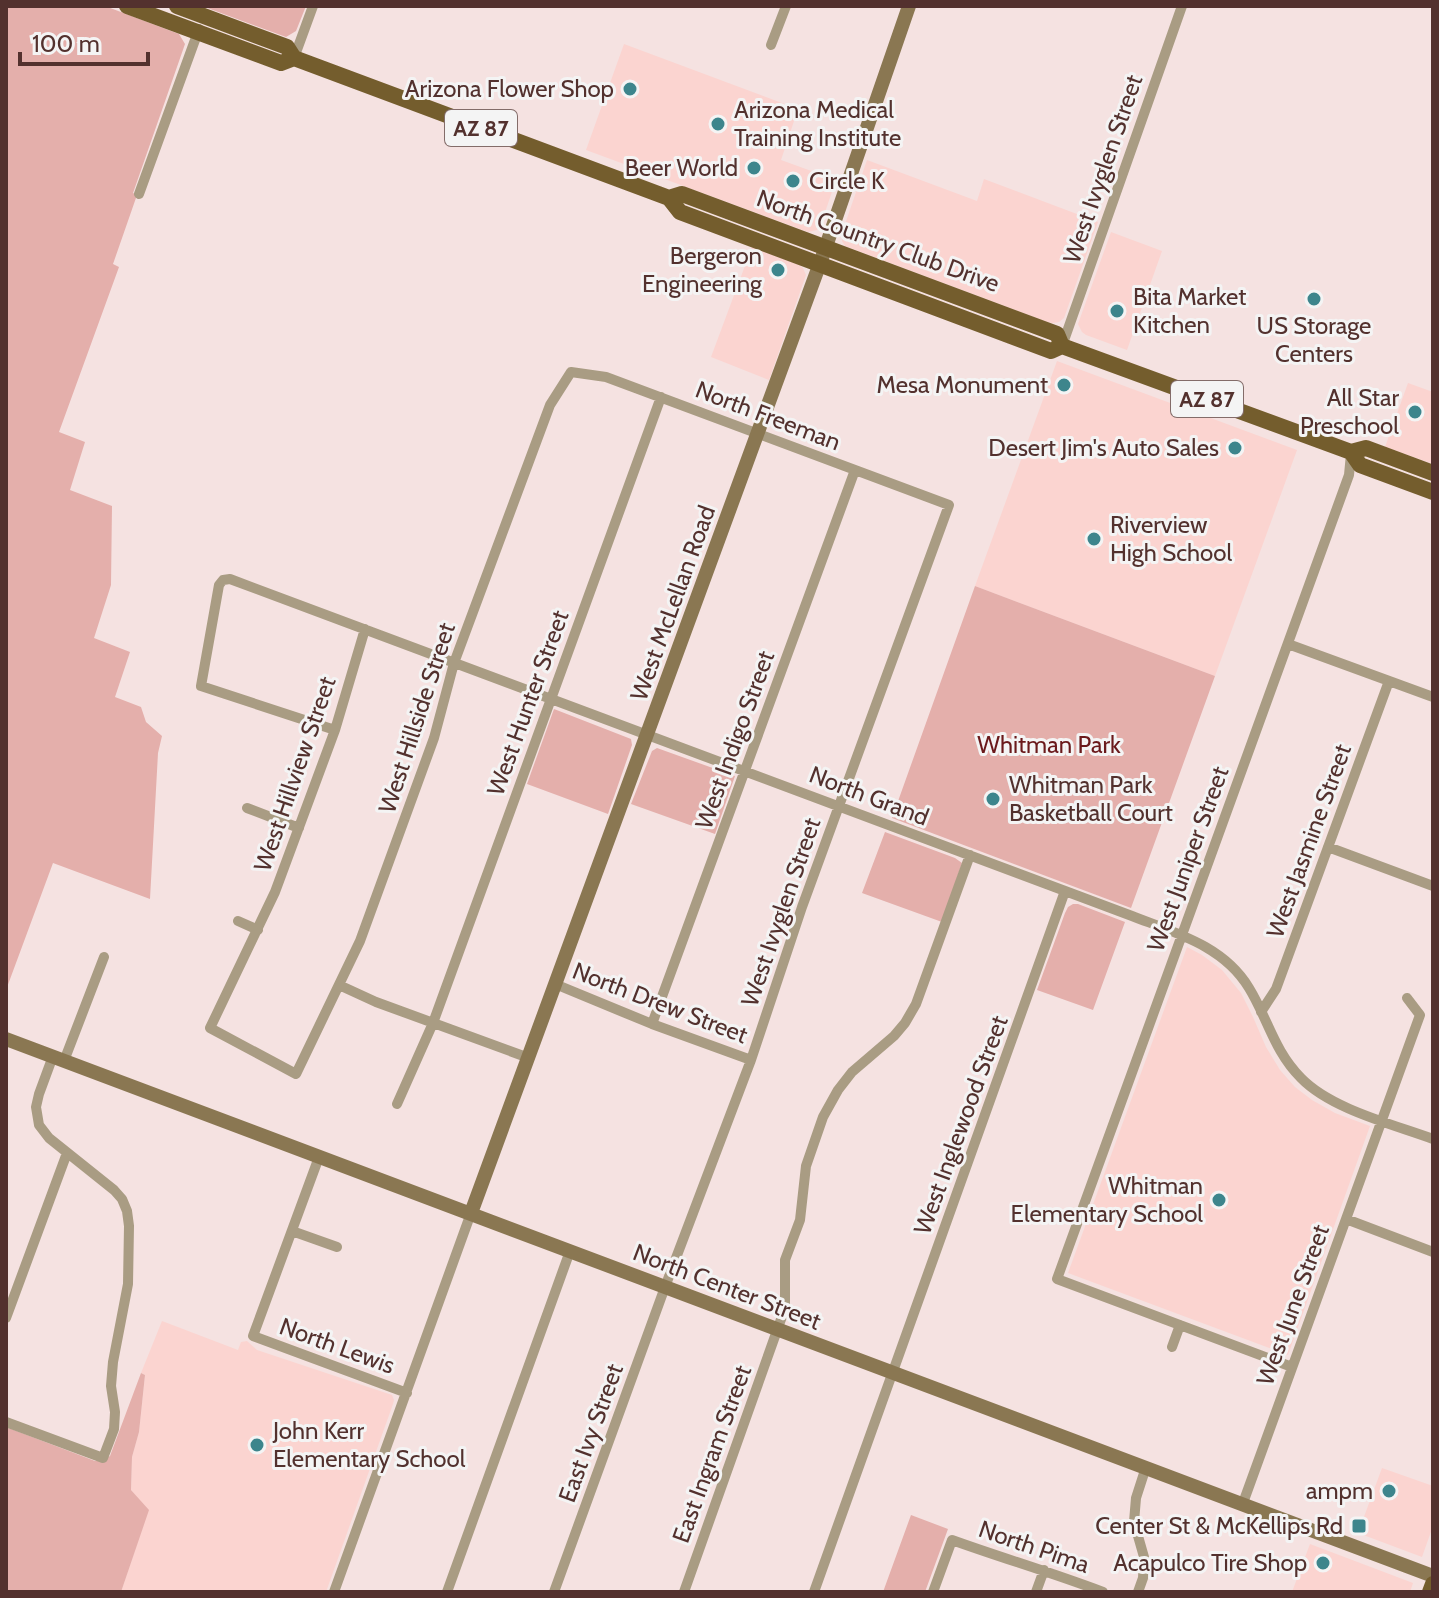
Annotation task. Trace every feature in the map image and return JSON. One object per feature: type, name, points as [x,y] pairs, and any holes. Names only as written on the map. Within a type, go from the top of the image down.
[{"type":"main road","name":"North Country Club Drive","points":[[127,6],[281,63],[294,58]]},
{"type":"main road","name":"North Country Club Drive","points":[[177,6],[287,47],[294,58],[669,198],[680,212],[1051,351],[1062,346],[1351,452],[1366,448],[1433,473]]},
{"type":"main road","name":"North Country Club Drive","points":[[669,198],[682,194],[826,247],[1057,334],[1062,346]]},
{"type":"main road","name":"North Country Club Drive","points":[[1351,452],[1360,465],[1433,492]]},
{"type":"main road","points":[[1430,1592],[1433,1584]]},
{"type":"street","points":[[294,58],[313,6]]},
{"type":"street","points":[[771,45],[786,6]]},
{"type":"street","name":"West McLellan Road","points":[[471,1213],[820,264],[909,6]]},
{"type":"street","name":"West Ivyglen Street","points":[[1062,346],[1182,6]]},
{"type":"street","points":[[139,194],[203,15]]},
{"type":"street","name":"North Freeman","points":[[571,372],[606,377],[949,505]]},
{"type":"street","name":"West Hillside Street","points":[[296,1074],[360,941],[434,738],[454,663],[550,405],[571,372]]},
{"type":"street","name":"West Hunter Street","points":[[397,1104],[433,1023],[661,397]]},
{"type":"street","name":"West Juniper Street","points":[[1180,1325],[1057,1279],[1349,475],[1351,452]]},
{"type":"street","name":"West Indigo Street","points":[[652,1024],[855,470]]},
{"type":"street","name":"West Ivyglen Street","points":[[665,1287],[751,1060],[802,907],[949,505]]},
{"type":"street","name":"North Grand","points":[[335,730],[201,686],[219,585],[223,580],[230,579],[648,734],[1207,946],[1231,965],[1249,987],[1274,1042],[1287,1063],[1303,1080],[1339,1104],[1433,1139]]},
{"type":"street","name":"West Hillview Street","points":[[296,1074],[210,1028],[275,892],[335,730],[365,629]]},
{"type":"street","points":[[1288,644],[1433,697]]},
{"type":"street","name":"West Jasmine Street","points":[[1261,1012],[1276,989],[1389,681]]},
{"type":"street","points":[[247,808],[299,828]]},
{"type":"street","points":[[1328,847],[1432,883]]},
{"type":"street","name":"East Ingram Street","points":[[684,1592],[785,1308],[785,1260],[800,1220],[806,1166],[823,1117],[852,1072],[894,1036],[911,1014],[970,855]]},
{"type":"street","name":"West Inglewood Street","points":[[814,1592],[1065,891]]},
{"type":"street","points":[[238,921],[258,930]]},
{"type":"street","points":[[6,1422],[103,1458],[114,1429],[111,1386],[128,1284],[127,1211],[114,1190],[49,1138],[39,1125],[36,1107],[39,1094],[59,1058],[104,957]]},
{"type":"street","name":"North Drew Street","points":[[555,984],[751,1060]]},
{"type":"street","points":[[339,985],[376,1002],[529,1058]]},
{"type":"street","name":"West June Street","points":[[1243,1503],[1420,1015],[1407,998]]},
{"type":"street","name":"North Center Street","points":[[6,1039],[1433,1576]]},
{"type":"street","points":[[6,1318],[67,1153]]},
{"type":"street","points":[[319,1157],[292,1231],[337,1247]]},
{"type":"street","points":[[334,1592],[471,1213]]},
{"type":"street","points":[[1346,1219],[1433,1252]]},
{"type":"street","name":"North Lewis","points":[[292,1231],[253,1336],[407,1393]]},
{"type":"street","points":[[447,1592],[570,1251]]},
{"type":"street","name":"East Ivy Street","points":[[554,1592],[665,1287]]},
{"type":"street","points":[[1172,1347],[1180,1325],[1292,1367]]},
{"type":"street","points":[[1138,1592],[1143,1578],[1144,1557],[1134,1522],[1136,1498],[1146,1467]]},
{"type":"street","name":"North Pima","points":[[933,1592],[952,1540],[1103,1592]]},
{"type":"street","points":[[1036,1592],[1044,1570]]},
{"type":"shaded area","points":[[624,44],[798,109],[781,160],[836,180],[820,227],[808,232],[586,150]]},
{"type":"shaded area","points":[[867,160],[977,201],[984,179],[1098,222],[1064,318],[1059,322],[1047,322],[845,246],[843,230]]},
{"type":"shaded area","points":[[1111,232],[1162,251],[1127,350],[1086,335],[1078,324]]},
{"type":"shaded area","points":[[752,247],[799,265],[806,275],[769,380],[711,357]]},
{"type":"shaded area","name":"Riverview High School","points":[[1057,361],[1297,450],[1215,676],[975,586]]},
{"type":"shaded area","points":[[1408,383],[1433,392],[1433,464],[1385,447]]},
{"type":"shaded area","name":"Whitman Elementary School","points":[[1187,947],[1222,970],[1241,993],[1266,1047],[1295,1087],[1335,1113],[1370,1126],[1288,1355],[1068,1273]]},
{"type":"shaded area","name":"John Kerr Elementary School","points":[[162,1321],[238,1350],[241,1342],[247,1341],[257,1350],[392,1395],[393,1404],[326,1592],[121,1592],[148,1511],[131,1490],[132,1457],[139,1432],[145,1375],[141,1373]]},
{"type":"shaded area","points":[[1382,1468],[1433,1486],[1433,1526],[1422,1557],[1358,1533]]},
{"type":"shaded area","points":[[1310,1544],[1413,1583],[1410,1592],[1292,1592]]},
{"type":"green space","points":[[6,6],[105,6],[179,34],[185,44],[133,193],[137,195],[113,264],[119,267],[59,432],[85,442],[70,490],[112,506],[111,585],[94,638],[130,652],[115,697],[141,707],[146,722],[162,736],[158,753],[150,899],[53,863],[6,990]]},
{"type":"green space","points":[[202,6],[306,6],[296,31],[286,37]]},
{"type":"green space","name":"Whitman Park","points":[[975,586],[1215,676],[1131,908],[892,818]]},
{"type":"green space","points":[[554,709],[631,739],[632,745],[608,814],[527,784]]},
{"type":"green space","points":[[657,748],[735,776],[715,834],[631,804],[652,751]]},
{"type":"green space","points":[[885,832],[962,863],[942,922],[862,893]]},
{"type":"green space","points":[[1073,904],[1125,922],[1093,1010],[1037,990],[1065,913]]},
{"type":"green space","points":[[141,1373],[145,1375],[139,1432],[132,1457],[131,1490],[149,1510],[121,1592],[6,1590],[6,1427],[95,1461],[102,1460],[110,1456]]},
{"type":"green space","points":[[911,1515],[948,1529],[925,1592],[883,1592]]},
{"type":"place","name":"Arizona Flower Shop","points":[[630,89]]},
{"type":"place","name":"Arizona Medical Training Institute","points":[[718,124]]},
{"type":"place","name":"Beer World","points":[[754,168]]},
{"type":"place","name":"Circle K","points":[[793,181]]},
{"type":"place","name":"Bergeron Engineering","points":[[778,270]]},
{"type":"place","name":"US Storage Centers","points":[[1314,299]]},
{"type":"place","name":"Bita Market Kitchen","points":[[1117,311]]},
{"type":"place","name":"Mesa Monument","points":[[1064,385]]},
{"type":"place","name":"All Star Preschool","points":[[1415,412]]},
{"type":"place","name":"Desert Jim's Auto Sales","points":[[1235,448]]},
{"type":"place","name":"Riverview High School","points":[[1094,539]]},
{"type":"place","name":"Whitman Park Basketball Court","points":[[993,799]]},
{"type":"place","name":"Whitman Elementary School","points":[[1219,1200]]},
{"type":"place","name":"John Kerr Elementary School","points":[[257,1445]]},
{"type":"place","name":"ampm","points":[[1389,1491]]},
{"type":"place","name":"Center St & McKellips Rd","points":[[1359,1526]]},
{"type":"place","name":"Acapulco Tire Shop","points":[[1323,1563]]}]
